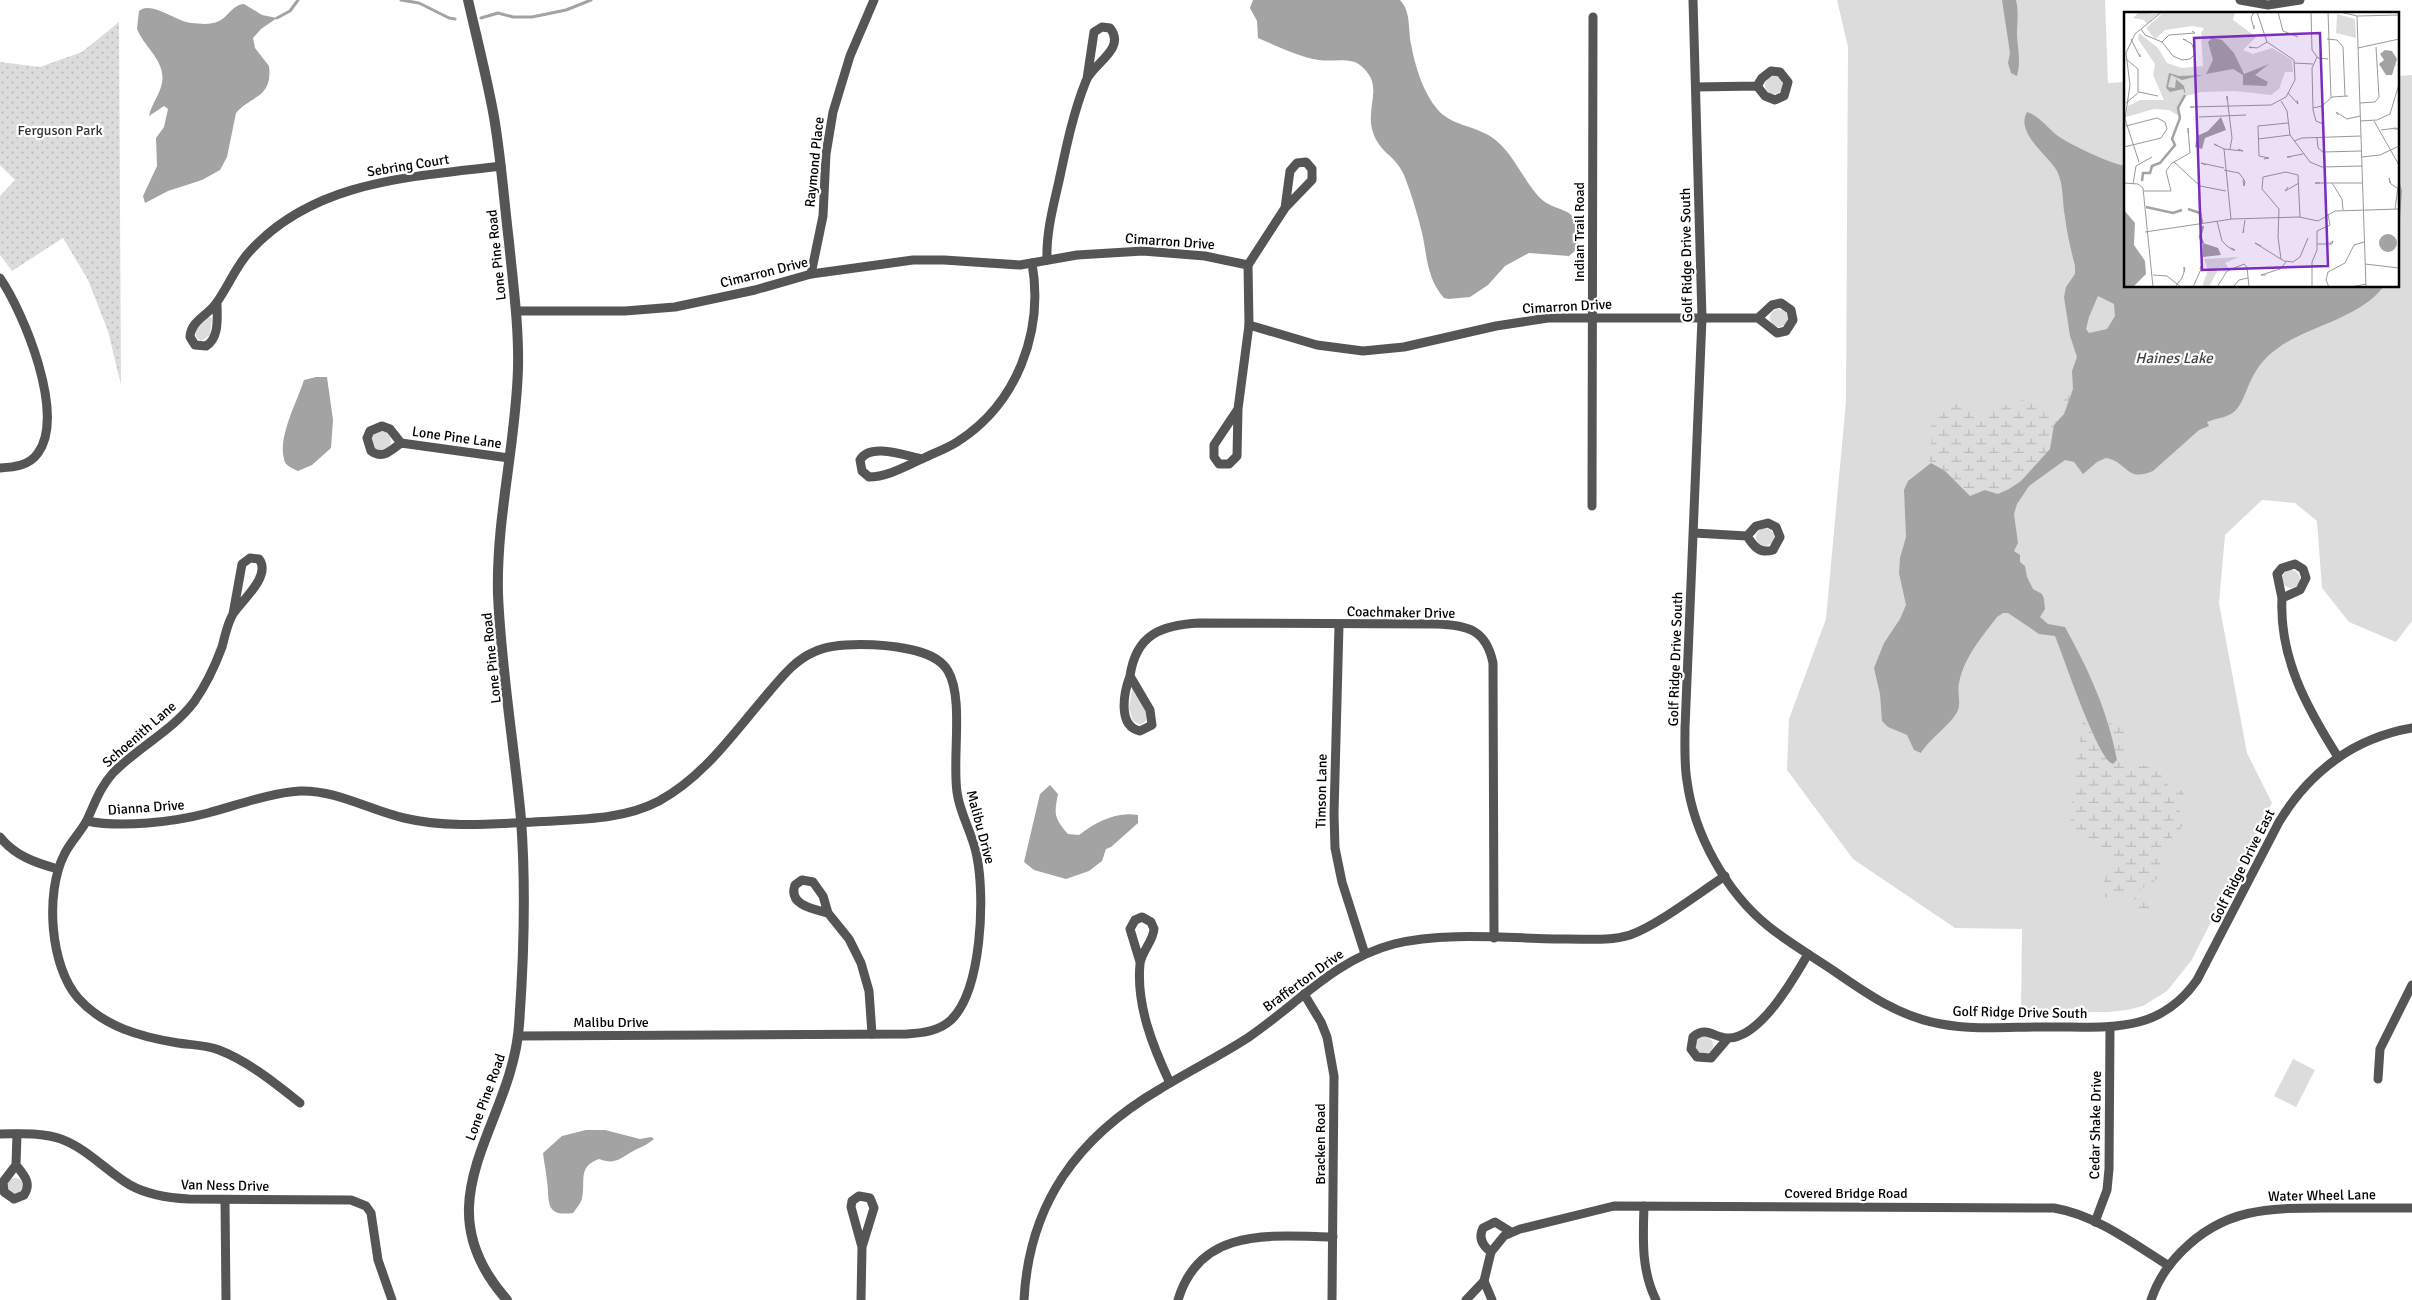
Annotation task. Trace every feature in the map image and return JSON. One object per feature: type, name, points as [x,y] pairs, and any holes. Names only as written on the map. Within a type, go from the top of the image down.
[{"type":"street","name":"Lone Pine Road","points":[[468,0],[490,98],[501,166],[516,311],[518,372],[499,544],[498,592],[521,822],[523,897],[518,1036],[510,1073],[478,1157],[469,1200],[470,1229],[479,1259],[494,1284],[507,1300]]},
{"type":"street","name":"Raymond Place","points":[[811,274],[822,216],[826,154],[833,112],[850,56],[874,0]]},
{"type":"street","name":"Golf Ridge Drive South","points":[[1693,0],[1702,318],[1685,728],[1686,771],[1690,797],[1700,831],[1725,876],[1755,915],[1768,927],[1881,1002],[1904,1013],[1940,1024],[1964,1027],[2110,1027]]},
{"type":"street","points":[[2240,0],[2268,5],[2300,0]]},
{"type":"street","name":"Indian Trail Road","points":[[1592,506],[1593,17]]},
{"type":"street","points":[[1047,260],[1048,236],[1058,184],[1068,139],[1087,79],[1094,32],[1102,27],[1110,28],[1115,36],[1113,46],[1087,79]]},
{"type":"street","points":[[1696,87],[1757,86]]},
{"type":"street","points":[[1238,409],[1214,445],[1214,457],[1219,464],[1229,464],[1237,456],[1238,409],[1250,325],[1248,265],[1285,208],[1312,180],[1312,168],[1306,162],[1297,162],[1290,171],[1285,208]]},
{"type":"street","name":"Sebring Court","points":[[217,302],[215,332],[212,341],[206,346],[196,345],[190,337],[192,327],[217,302],[235,269],[260,241],[281,224],[317,203],[355,188],[388,180],[501,166]]},
{"type":"street","name":"Cimarron Drive","points":[[516,311],[625,311],[675,307],[755,290],[811,274],[928,260],[1008,265],[1099,252],[1143,250],[1204,256],[1248,265]]},
{"type":"street","points":[[922,459],[877,452],[866,453],[860,460],[864,475],[874,477],[922,459],[956,443],[993,410],[1017,373],[1030,340],[1036,311],[1036,284],[1032,263]]},
{"type":"street","points":[[0,278],[20,312],[34,350],[41,377],[46,421],[43,443],[37,455],[18,466],[0,468]]},
{"type":"street","name":"Cimarron Drive","points":[[1250,325],[1317,345],[1363,351],[1416,344],[1522,321],[1593,317],[1758,318]]},
{"type":"street","name":"Lone Pine Lane","points":[[401,443],[509,458]]},
{"type":"street","points":[[1694,533],[1747,536]]},
{"type":"street","name":"Schoenith Lane","points":[[87,821],[100,791],[113,774],[169,728],[194,702],[211,673],[233,614],[242,564],[250,558],[259,560],[262,563],[262,574],[233,614]]},
{"type":"street","points":[[2282,598],[2284,633],[2294,677],[2311,714],[2338,757]]},
{"type":"street","name":"Coachmaker Drive","points":[[1130,676],[1152,715],[1152,726],[1145,731],[1135,730],[1126,718],[1126,696],[1130,676],[1134,660],[1144,641],[1157,632],[1172,626],[1199,623],[1458,626],[1474,631],[1487,644],[1491,652],[1494,674],[1494,938]]},
{"type":"street","name":"Timson Lane","points":[[1339,625],[1334,814],[1335,848],[1342,882],[1365,954]]},
{"type":"street","name":"Malibu Drive","points":[[518,1036],[926,1032],[948,1023],[965,997],[978,947],[981,899],[980,870],[976,848],[957,793],[955,693],[950,675],[934,658],[920,652],[891,647],[850,646],[817,650],[794,665],[712,759],[690,780],[649,806],[607,817],[521,822]]},
{"type":"street","name":"Golf Ridge Drive East","points":[[2110,1027],[2130,1026],[2155,1017],[2178,1002],[2192,988],[2212,954],[2289,805],[2311,778],[2338,757],[2366,742],[2412,728]]},
{"type":"street","name":"Dianna Drive","points":[[87,821],[112,824],[179,819],[279,794],[312,791],[339,796],[382,812],[418,821],[464,824],[521,822]]},
{"type":"street","points":[[87,821],[64,854],[58,869],[53,911],[56,945],[61,966],[70,985],[86,1007],[107,1022],[124,1030],[160,1040],[208,1047],[227,1053],[300,1103]]},
{"type":"street","points":[[0,837],[20,856],[58,869]]},
{"type":"street","name":"Brafferton Drive","points":[[1024,1300],[1027,1265],[1035,1234],[1046,1207],[1065,1172],[1081,1150],[1105,1126],[1170,1083],[1250,1036],[1341,966],[1365,954],[1418,940],[1494,938],[1594,940],[1630,935],[1645,928],[1725,876]]},
{"type":"street","points":[[828,913],[849,939],[861,963],[870,991],[872,1034]]},
{"type":"street","points":[[1728,1038],[1741,1034],[1769,1012],[1808,954]]},
{"type":"street","points":[[1140,962],[1141,990],[1148,1030],[1170,1083]]},
{"type":"street","points":[[2378,1079],[2380,1049],[2412,985]]},
{"type":"street","name":"Bracken Road","points":[[1304,994],[1321,1022],[1332,1056],[1334,1096],[1332,1300]]},
{"type":"street","name":"Cedar Shake Drive","points":[[2095,1222],[2107,1190],[2110,1169],[2110,1027]]},
{"type":"street","name":"Van Ness Drive","points":[[0,1134],[48,1136],[70,1143],[130,1185],[144,1191],[179,1198],[351,1200],[366,1206],[371,1213],[383,1278],[392,1300]]},
{"type":"street","points":[[16,1165],[17,1134]]},
{"type":"street","points":[[861,1300],[862,1247],[850,1206],[852,1201],[859,1196],[870,1198],[874,1208],[872,1221],[862,1247]]},
{"type":"street","points":[[225,1200],[226,1300]]},
{"type":"street","points":[[1644,1206],[1645,1265],[1650,1288],[1656,1300]]},
{"type":"street","name":"Covered Bridge Road","points":[[1510,1232],[1601,1209],[1644,1206],[2044,1207],[2065,1210],[2095,1222],[2169,1266]]},
{"type":"street","name":"Water Wheel Lane","points":[[2151,1300],[2169,1266],[2189,1244],[2204,1232],[2223,1221],[2244,1214],[2274,1208],[2412,1208]]},
{"type":"street","points":[[1466,1300],[1484,1281],[1491,1252],[1500,1240],[1510,1232],[1495,1222],[1483,1228],[1481,1237],[1483,1243],[1491,1252]]},
{"type":"street","points":[[1178,1300],[1186,1280],[1198,1264],[1211,1252],[1228,1244],[1262,1236],[1333,1237]]},
{"type":"street","points":[[1484,1281],[1492,1300]]},
{"type":"green space","points":[[1837,0],[2105,0],[2108,83],[2124,82],[2124,288],[2400,288],[2400,76],[2412,75],[2412,621],[2396,642],[2349,622],[2322,588],[2317,521],[2295,503],[2262,500],[2225,535],[2219,603],[2247,753],[2272,803],[2191,961],[2167,991],[2143,1006],[2108,1012],[2021,1012],[2022,929],[1955,928],[1853,859],[1787,770],[1789,719],[1826,619],[1846,401],[1848,47]]},
{"type":"green space","name":"Ferguson Park","points":[[119,22],[121,385],[108,331],[88,280],[63,238],[12,271],[0,255],[0,196],[15,180],[0,165],[0,62],[40,67],[82,52]]},
{"type":"green space","points":[[1774,76],[1780,79],[1783,85],[1780,91],[1774,94],[1768,91],[1765,85],[1768,79]]},
{"type":"green space","points":[[1779,309],[1785,312],[1788,318],[1785,324],[1779,327],[1773,324],[1770,318],[1773,312]]},
{"type":"green space","points":[[209,317],[212,318],[210,335],[201,341],[196,337],[196,330]]},
{"type":"green space","points":[[2073,389],[2064,414],[2056,423],[2050,449],[2039,462],[2009,489],[1998,494],[1985,490],[1970,496],[1945,471],[1929,463],[1933,415],[1937,409],[1948,401],[1977,411],[1989,410],[2023,400],[2059,415],[2062,413],[2063,401],[2067,392]]},
{"type":"green space","points":[[381,431],[388,434],[391,441],[388,448],[381,451],[374,448],[371,441],[374,434]]},
{"type":"green space","points":[[1765,528],[1771,531],[1774,537],[1771,543],[1765,546],[1759,543],[1756,537],[1759,531]]},
{"type":"green space","points":[[2291,570],[2297,573],[2300,579],[2297,585],[2291,588],[2285,585],[2282,579],[2285,573]]},
{"type":"green space","points":[[1132,689],[1147,713],[1146,721],[1140,725],[1133,721],[1129,708]]},
{"type":"green space","points":[[2081,709],[2103,756],[2113,741],[2108,719],[2123,724],[2125,752],[2128,762],[2134,766],[2152,766],[2166,774],[2168,786],[2184,792],[2180,808],[2181,828],[2164,846],[2161,854],[2159,876],[2156,880],[2140,889],[2140,894],[2150,900],[2164,903],[2164,906],[2159,909],[2148,908],[2143,912],[2138,912],[2135,908],[2134,893],[2128,891],[2104,898],[2100,895],[2107,871],[2113,865],[2105,850],[2082,840],[2070,827],[2077,752],[2083,727]]},
{"type":"green space","points":[[1704,1036],[1710,1039],[1713,1045],[1710,1051],[1704,1054],[1698,1051],[1695,1045],[1698,1039]]},
{"type":"green space","points":[[2293,1059],[2315,1070],[2296,1107],[2274,1096]]},
{"type":"green space","points":[[15,1178],[23,1186],[15,1194],[7,1186]]},
{"type":"water","points":[[1253,0],[1400,0],[1404,4],[1408,15],[1411,44],[1417,70],[1428,96],[1438,110],[1449,119],[1484,133],[1498,142],[1540,198],[1546,203],[1573,216],[1580,229],[1575,251],[1569,256],[1529,253],[1505,266],[1488,285],[1470,297],[1444,298],[1431,277],[1419,221],[1404,175],[1396,162],[1382,149],[1372,129],[1372,80],[1360,65],[1351,61],[1311,59],[1258,38],[1257,21],[1250,8]]},
{"type":"water","points":[[2002,0],[2016,0],[2017,4],[2019,61],[2017,76],[2011,73],[2008,63],[2010,53]]},
{"type":"water","points":[[244,4],[262,15],[277,18],[261,29],[253,38],[255,48],[269,66],[268,84],[259,95],[236,113],[227,157],[220,170],[202,180],[168,191],[145,203],[143,196],[157,166],[156,138],[164,127],[168,109],[164,106],[149,116],[161,87],[162,75],[158,61],[137,29],[139,11],[144,8],[150,8],[186,22],[209,24],[219,21],[233,8]]},
{"type":"water","name":"Haines Lake","points":[[2027,112],[2040,119],[2058,136],[2071,144],[2124,166],[2124,288],[2382,288],[2374,297],[2348,314],[2291,340],[2274,351],[2256,371],[2235,411],[2225,417],[2207,422],[2209,426],[2199,430],[2153,471],[2144,474],[2132,473],[2113,460],[2106,458],[2097,462],[2083,474],[2074,462],[2065,460],[2029,486],[2017,504],[2014,514],[2018,543],[2014,551],[2020,555],[2020,562],[2025,566],[2027,577],[2033,589],[2042,594],[2044,599],[2045,609],[2040,617],[2048,624],[2065,627],[2082,659],[2103,707],[2117,760],[2113,764],[2107,758],[2090,727],[2055,636],[2039,634],[2008,613],[2003,613],[1997,617],[1974,648],[1961,674],[1959,704],[1956,715],[1929,742],[1921,753],[1914,750],[1907,735],[1888,727],[1882,721],[1880,694],[1874,668],[1884,643],[1900,619],[1906,605],[1899,573],[1900,558],[1906,537],[1904,490],[1908,481],[1931,463],[1945,471],[1970,496],[1985,490],[1998,494],[2009,489],[2021,481],[2050,449],[2054,425],[2064,414],[2073,389],[2072,371],[2077,357],[2070,336],[2064,297],[2066,287],[2075,274],[2075,266],[2067,230],[2061,182],[2053,165],[2034,143],[2025,128],[2024,120]],"holes":[[[2098,296],[2114,304],[2115,316],[2107,329],[2089,333],[2086,329]]]},
{"type":"water","points":[[2400,184],[2402,191],[2400,218]]},
{"type":"water","points":[[327,377],[333,420],[331,448],[312,465],[298,471],[289,466],[285,461],[284,440],[289,419],[304,380]]},
{"type":"water","points":[[1050,785],[1058,794],[1056,816],[1068,834],[1079,835],[1099,822],[1114,816],[1138,815],[1138,823],[1111,847],[1106,849],[1102,861],[1089,871],[1066,879],[1034,870],[1024,862],[1040,794]]},
{"type":"water","points":[[586,1130],[605,1130],[640,1139],[651,1137],[654,1139],[617,1160],[604,1161],[599,1159],[592,1162],[585,1170],[582,1199],[578,1206],[573,1213],[564,1214],[557,1212],[550,1206],[543,1153],[562,1136]]},
{"type":"waterway","points":[[277,18],[290,11],[298,0]]},
{"type":"waterway","points":[[401,0],[419,3],[449,18],[455,19]]},
{"type":"waterway","points":[[481,18],[498,13],[513,17],[532,17],[566,10],[591,0]]}]
